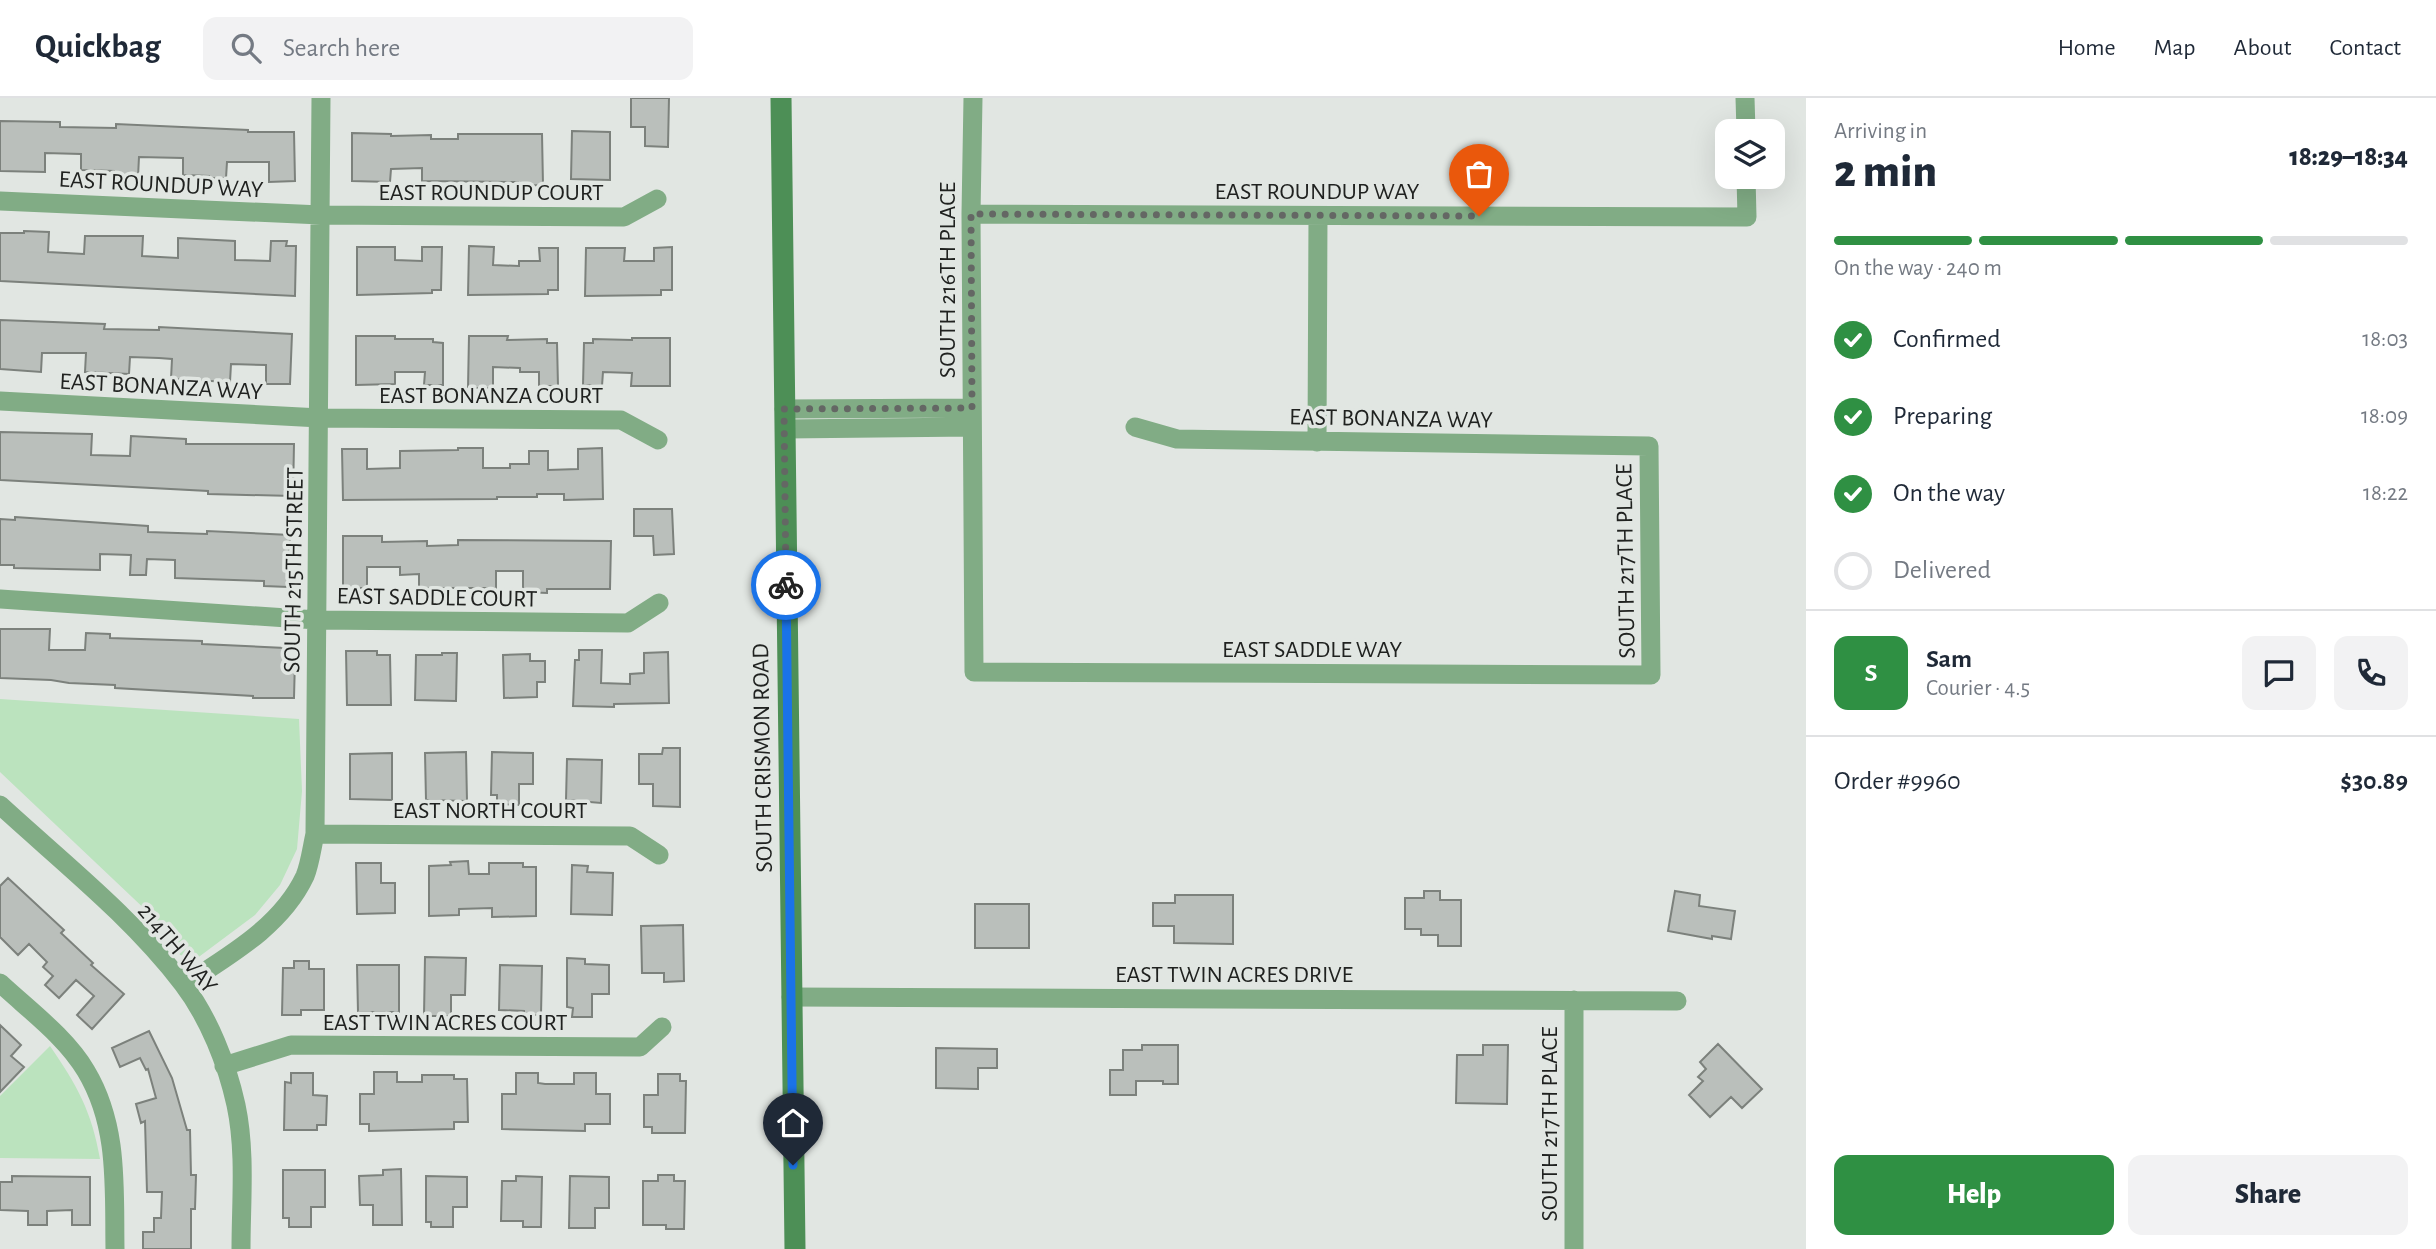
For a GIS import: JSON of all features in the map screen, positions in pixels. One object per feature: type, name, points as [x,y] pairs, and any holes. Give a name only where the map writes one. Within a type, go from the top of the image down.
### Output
[{"type":"street","name":"SOUTH 215TH STREET","points":[[184,985],[249,942],[284,909],[305,875],[315,834],[321,98]]},
{"type":"street","name":"SOUTH CRISMON ROAD","points":[[781,98],[795,1249]]},
{"type":"street","name":"SOUTH 216TH PLACE","points":[[973,98],[971,214],[974,672]]},
{"type":"street","points":[[1745,98],[1746,119]]},
{"type":"street","name":"EAST ROUNDUP WAY","points":[[971,214],[1747,216],[1746,189]]},
{"type":"street","name":"EAST ROUNDUP COURT","points":[[321,215],[624,217],[657,199]]},
{"type":"street","name":"EAST ROUNDUP WAY","points":[[0,201],[321,215]]},
{"type":"street","points":[[1317,442],[1318,216]]},
{"type":"street","name":"EAST BONANZA WAY","points":[[0,401],[320,418]]},
{"type":"street","points":[[785,419],[972,417]]},
{"type":"street","name":"EAST BONANZA COURT","points":[[320,418],[621,420],[658,440]]},
{"type":"street","name":"EAST BONANZA WAY","points":[[1135,426],[1177,439],[1649,446]]},
{"type":"street","name":"SOUTH 217TH PLACE","points":[[1649,446],[1651,675]]},
{"type":"street","name":"EAST SADDLE COURT","points":[[0,598],[317,620],[628,623],[659,603]]},
{"type":"street","name":"EAST SADDLE WAY","points":[[974,672],[1651,675]]},
{"type":"street","name":"214TH WAY","points":[[0,806],[114,909],[150,946],[184,985],[207,1024],[236,1106],[242,1148],[241,1249]]},
{"type":"street","name":"EAST NORTH COURT","points":[[315,834],[630,836],[659,855]]},
{"type":"street","points":[[0,983],[60,1039],[86,1071],[106,1117],[114,1162],[115,1249]]},
{"type":"street","name":"EAST TWIN ACRES DRIVE","points":[[791,997],[1676,1001]]},
{"type":"street","name":"SOUTH 217TH PLACE","points":[[1574,1000],[1574,1249]]},
{"type":"street","name":"EAST TWIN ACRES COURT","points":[[224,1066],[291,1045],[640,1048],[662,1027]]},
{"type":"green space","points":[[0,699],[299,719],[302,791],[297,849],[280,885],[255,915],[196,959],[180,955],[170,933],[0,772]]},
{"type":"green space","points":[[50,1046],[82,1100],[93,1127],[100,1159],[0,1158],[0,1096]]},
{"type":"building","points":[[631,98],[669,98],[668,147],[645,146],[645,127],[631,127]]},
{"type":"building","points":[[0,121],[60,122],[60,127],[116,128],[116,124],[294,132],[295,181],[269,182],[269,162],[227,162],[226,178],[183,175],[183,158],[139,157],[138,177],[114,176],[114,171],[81,170],[81,154],[45,153],[45,172],[0,171]]},
{"type":"building","points":[[572,131],[610,132],[610,180],[571,179]]},
{"type":"building","points":[[352,133],[431,135],[431,139],[458,139],[458,134],[542,134],[543,185],[518,186],[518,182],[422,181],[422,168],[391,169],[390,182],[352,181]]},
{"type":"building","points":[[49,232],[48,252],[84,254],[85,236],[143,236],[142,256],[178,258],[178,238],[235,241],[235,260],[270,261],[271,241],[287,241],[286,246],[296,246],[295,296],[0,281],[0,233]]},
{"type":"building","points":[[469,246],[494,247],[493,265],[519,266],[519,261],[540,261],[539,248],[558,248],[558,290],[548,290],[548,294],[468,295]]},
{"type":"building","points":[[357,247],[395,247],[395,260],[422,261],[422,247],[442,247],[441,290],[432,290],[432,293],[357,295]]},
{"type":"building","points":[[672,247],[672,290],[661,290],[661,295],[585,296],[586,248],[625,248],[624,261],[654,261],[654,248]]},
{"type":"building","points":[[0,320],[105,324],[104,329],[159,330],[159,327],[292,334],[290,384],[266,384],[266,365],[231,364],[230,382],[171,379],[172,359],[159,358],[130,357],[129,374],[85,372],[86,353],[42,353],[41,372],[0,369]]},
{"type":"building","points":[[356,336],[433,339],[433,342],[443,343],[443,385],[424,385],[425,372],[395,372],[395,384],[356,385]]},
{"type":"building","points":[[469,336],[508,336],[507,340],[547,339],[547,343],[557,343],[558,386],[539,386],[539,372],[493,367],[493,388],[468,388]]},
{"type":"building","points":[[670,338],[670,386],[631,386],[632,373],[603,372],[602,386],[583,385],[584,343],[593,343],[593,339]]},
{"type":"building","points":[[0,432],[92,434],[91,455],[130,456],[131,436],[186,439],[186,444],[294,444],[293,496],[208,494],[208,491],[0,480]]},
{"type":"building","points":[[483,448],[483,468],[510,468],[510,464],[529,464],[529,451],[548,451],[548,470],[578,469],[578,449],[602,448],[603,499],[564,500],[564,494],[537,494],[537,497],[497,499],[343,500],[342,449],[367,449],[367,469],[400,468],[400,451]]},
{"type":"building","points":[[634,509],[672,509],[674,554],[654,555],[653,536],[634,536]]},
{"type":"building","points":[[15,517],[148,526],[148,532],[207,534],[207,531],[290,535],[288,587],[264,586],[264,581],[175,578],[175,560],[147,559],[146,575],[130,575],[131,555],[100,554],[100,570],[14,568],[14,565],[0,565],[0,519],[15,520]]},
{"type":"building","points":[[343,536],[382,536],[382,542],[427,541],[427,546],[458,545],[458,540],[611,541],[610,589],[547,589],[547,593],[523,592],[523,571],[496,571],[496,588],[419,588],[419,574],[400,575],[400,567],[367,567],[367,588],[343,588]]},
{"type":"building","points":[[0,629],[50,629],[49,650],[85,650],[86,633],[110,634],[110,638],[202,641],[202,644],[285,648],[285,659],[295,659],[294,698],[253,698],[0,678]]},
{"type":"building","points":[[579,650],[602,650],[601,683],[630,684],[630,674],[644,673],[644,653],[668,652],[669,703],[614,704],[614,707],[573,706],[575,660],[579,660]]},
{"type":"building","points":[[346,651],[377,651],[377,655],[390,655],[391,705],[347,705]]},
{"type":"building","points":[[457,653],[456,701],[415,700],[416,655]]},
{"type":"building","points":[[530,654],[530,661],[545,661],[545,682],[537,682],[537,697],[504,698],[503,655]]},
{"type":"building","points":[[663,748],[680,748],[680,807],[653,806],[653,784],[639,784],[639,754],[662,754]]},
{"type":"building","points":[[466,752],[467,801],[426,800],[425,753]]},
{"type":"building","points":[[492,752],[533,753],[533,784],[519,784],[519,805],[497,804],[497,795],[491,795]]},
{"type":"building","points":[[392,753],[392,800],[350,799],[350,754]]},
{"type":"building","points":[[567,759],[602,760],[601,803],[566,800]]},
{"type":"building","points":[[468,861],[469,874],[489,874],[489,863],[523,863],[523,867],[536,867],[536,916],[492,917],[492,908],[459,909],[459,915],[429,916],[429,866]]},
{"type":"building","points":[[356,863],[381,863],[381,883],[395,883],[395,913],[357,914]]},
{"type":"building","points":[[572,865],[588,866],[587,872],[613,873],[612,915],[571,914]]},
{"type":"building","points":[[8,878],[64,930],[61,933],[93,963],[91,965],[124,994],[92,1029],[77,1015],[94,996],[76,980],[59,998],[45,985],[53,976],[43,967],[47,962],[29,944],[18,955],[0,937],[0,886]]},
{"type":"building","points":[[1424,891],[1440,891],[1440,900],[1461,900],[1461,946],[1438,946],[1438,935],[1421,935],[1421,929],[1405,929],[1405,898],[1424,898]]},
{"type":"building","points":[[1675,891],[1700,895],[1699,906],[1735,911],[1731,939],[1712,936],[1712,939],[1668,931]]},
{"type":"building","points":[[1175,895],[1233,895],[1233,944],[1174,943],[1174,926],[1153,926],[1153,903],[1175,903]]},
{"type":"building","points":[[975,904],[1029,904],[1029,948],[975,948]]},
{"type":"building","points":[[683,925],[684,981],[664,982],[664,973],[642,973],[641,926]]},
{"type":"building","points":[[425,957],[466,958],[465,995],[451,995],[451,1016],[424,1016]]},
{"type":"building","points":[[567,958],[585,959],[585,964],[609,965],[609,994],[592,994],[592,1017],[572,1017],[573,1008],[567,1007]]},
{"type":"building","points":[[294,961],[309,961],[309,969],[324,969],[324,1010],[301,1010],[301,1015],[282,1015],[283,968],[294,968]]},
{"type":"building","points":[[357,965],[399,965],[399,1012],[358,1012]]},
{"type":"building","points":[[500,965],[542,966],[541,1015],[499,1010]]},
{"type":"building","points":[[0,1025],[21,1045],[11,1056],[24,1067],[0,1092]]},
{"type":"building","points":[[149,1031],[172,1078],[187,1130],[190,1130],[191,1175],[196,1175],[195,1209],[191,1209],[191,1249],[143,1249],[143,1232],[154,1232],[154,1218],[161,1218],[162,1192],[147,1192],[145,1121],[141,1123],[136,1104],[156,1098],[148,1069],[146,1070],[140,1058],[120,1067],[112,1048]]},
{"type":"building","points":[[1718,1044],[1762,1089],[1742,1108],[1731,1097],[1710,1117],[1689,1095],[1703,1081],[1698,1077],[1706,1069],[1700,1062]]},
{"type":"building","points":[[1142,1045],[1178,1045],[1178,1084],[1136,1081],[1136,1095],[1110,1095],[1110,1070],[1123,1070],[1123,1050],[1142,1050]]},
{"type":"building","points":[[1483,1045],[1508,1045],[1507,1104],[1456,1103],[1457,1055],[1483,1055]]},
{"type":"building","points":[[936,1048],[997,1049],[997,1068],[978,1068],[978,1089],[936,1088]]},
{"type":"building","points":[[374,1072],[397,1072],[397,1082],[422,1082],[422,1075],[454,1075],[454,1079],[467,1079],[468,1122],[454,1122],[454,1129],[369,1131],[369,1124],[360,1124],[360,1094],[374,1094]]},
{"type":"building","points":[[291,1073],[313,1073],[313,1095],[327,1096],[326,1125],[317,1125],[317,1130],[284,1130],[285,1082],[291,1083]]},
{"type":"building","points":[[516,1073],[538,1073],[538,1083],[574,1084],[574,1073],[596,1073],[596,1094],[610,1094],[610,1124],[585,1124],[585,1131],[502,1129],[502,1094],[516,1094]]},
{"type":"building","points":[[658,1074],[680,1074],[680,1081],[686,1081],[685,1133],[652,1133],[652,1127],[644,1127],[644,1095],[658,1095]]},
{"type":"building","points":[[401,1169],[402,1225],[373,1225],[373,1205],[360,1205],[359,1176],[383,1175],[383,1170]]},
{"type":"building","points":[[283,1170],[325,1170],[325,1207],[311,1207],[311,1227],[289,1227],[289,1218],[283,1218]]},
{"type":"building","points":[[658,1175],[674,1175],[674,1181],[685,1181],[684,1229],[666,1229],[666,1225],[643,1225],[643,1181],[658,1181]]},
{"type":"building","points":[[12,1176],[90,1177],[90,1225],[72,1225],[72,1210],[47,1211],[47,1225],[28,1225],[28,1211],[0,1210],[0,1182],[12,1182]]},
{"type":"building","points":[[426,1176],[467,1177],[467,1207],[453,1207],[453,1227],[431,1227],[431,1222],[426,1222]]},
{"type":"building","points":[[516,1176],[542,1177],[541,1227],[523,1227],[523,1221],[501,1221],[502,1181],[516,1181]]},
{"type":"building","points":[[570,1176],[609,1177],[609,1208],[595,1208],[595,1228],[569,1228]]},
{"type":"way so far","points":[[786,585],[784,409],[972,408],[971,214],[1479,216]]},
{"type":"route","points":[[786,585],[793,1165]]}]
